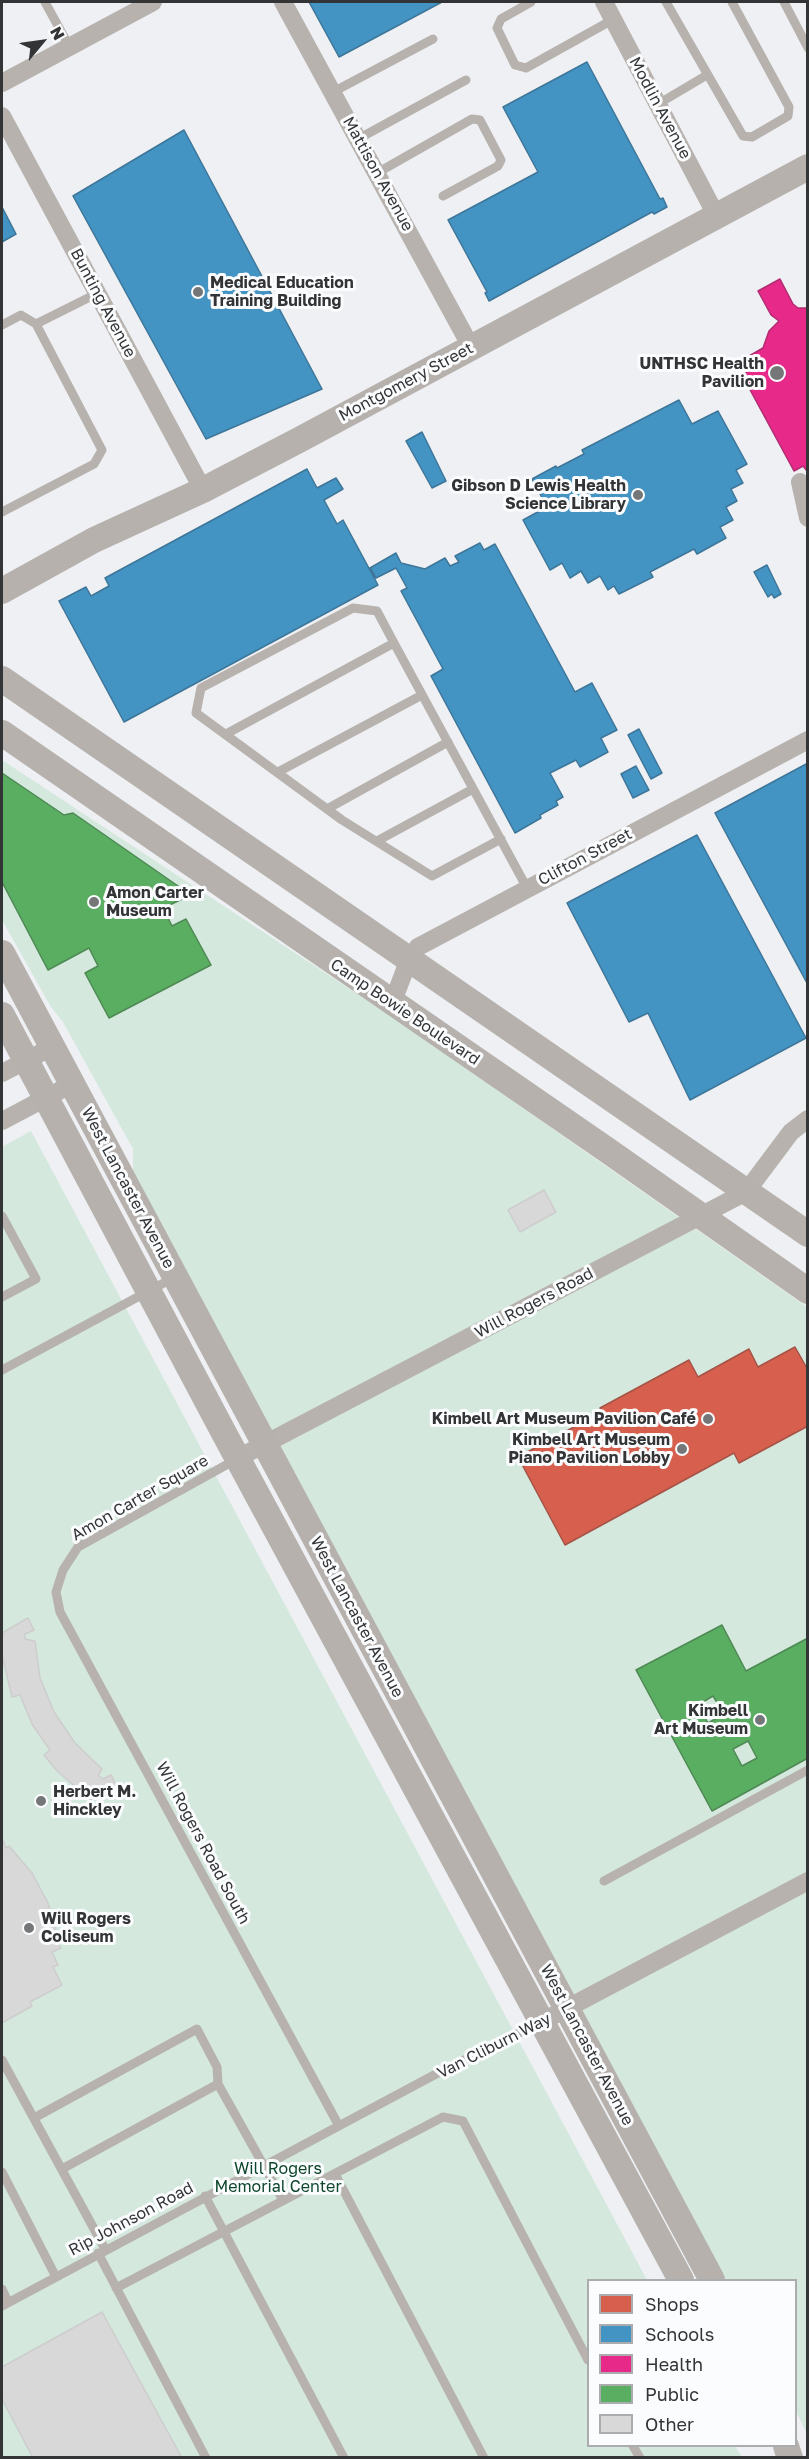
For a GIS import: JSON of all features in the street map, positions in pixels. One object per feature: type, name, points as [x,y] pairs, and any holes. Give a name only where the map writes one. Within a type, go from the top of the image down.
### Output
[{"type":"main road","name":"Montgomery Street","points":[[2,591],[94,540],[203,490],[807,167]]},
{"type":"main road","points":[[2,679],[807,1234]]},
{"type":"main road","name":"Camp Bowie Boulevard","points":[[2,733],[392,1004],[608,1150],[807,1291]]},
{"type":"main road","name":"West Lancaster Avenue","points":[[2,953],[711,2279]]},
{"type":"main road","name":"West Lancaster Avenue","points":[[2,1015],[237,1458],[680,2279]]},
{"type":"street","points":[[2,83],[153,2]]},
{"type":"street","name":"Mattison Avenue","points":[[283,2],[471,347]]},
{"type":"street","name":"Modlin Avenue","points":[[604,2],[716,215]]},
{"type":"street","name":"Bunting Avenue","points":[[2,116],[203,490]]},
{"type":"street","points":[[804,480],[807,518]]},
{"type":"street","name":"Clifton Street","points":[[392,1004],[409,959],[418,947],[807,740]]},
{"type":"street","points":[[2,1073],[52,1047]]},
{"type":"street","points":[[2,1121],[72,1084]]},
{"type":"street","name":"Will Rogers Road","points":[[237,1458],[746,1191],[791,1132],[807,1119]]},
{"type":"street","name":"Van Cliburn Way","points":[[540,2022],[807,1881]]},
{"type":"lane","points":[[45,2],[69,46]]},
{"type":"lane","points":[[531,2],[501,19],[497,28],[515,65],[526,68],[614,19]]},
{"type":"lane","points":[[666,2],[743,136],[752,137],[788,116],[789,107],[732,2]]},
{"type":"lane","points":[[784,2],[807,48]]},
{"type":"lane","points":[[333,92],[433,39]]},
{"type":"lane","points":[[658,104],[707,75]]},
{"type":"lane","points":[[358,139],[466,80]]},
{"type":"lane","points":[[377,173],[472,119],[480,120],[501,160],[498,166],[443,196]]},
{"type":"lane","points":[[36,324],[98,293]]},
{"type":"lane","points":[[2,326],[21,315],[36,324],[102,450],[93,464],[2,512]]},
{"type":"lane","points":[[501,839],[432,876],[327,808],[196,713],[201,688],[353,608],[377,611],[501,839],[527,888]]},
{"type":"lane","points":[[226,734],[394,643]]},
{"type":"lane","points":[[278,772],[422,695]]},
{"type":"lane","points":[[327,808],[448,742]]},
{"type":"lane","points":[[377,842],[473,789]]},
{"type":"lane","points":[[2,1216],[6,1235],[36,1279],[2,1297]]},
{"type":"lane","points":[[2,1370],[175,1277]]},
{"type":"lane","name":"Amon Carter Square","points":[[63,1570],[78,1547],[237,1458]]},
{"type":"lane","name":"Will Rogers Road South","points":[[63,1570],[56,1592],[60,1612],[339,2126]]},
{"type":"lane","points":[[604,1881],[807,1770]]},
{"type":"lane","name":"Van Cliburn Way","points":[[339,2126],[540,2022]]},
{"type":"lane","points":[[34,2118],[197,2030],[217,2067],[218,2084],[283,2200]]},
{"type":"lane","points":[[2,2060],[62,2169],[102,2251],[116,2288],[206,2457]]},
{"type":"lane","points":[[62,2169],[218,2084]]},
{"type":"lane","points":[[116,2288],[443,2117],[463,2121],[587,2358]]},
{"type":"lane","name":"Rip Johnson Road","points":[[5,2304],[339,2126]]},
{"type":"lane","points":[[2,2172],[56,2277]]},
{"type":"lane","points":[[335,2174],[484,2457]]},
{"type":"lane","points":[[205,2196],[344,2457]]},
{"type":"lane","points":[[2,2289],[5,2304]]},
{"type":"green space","points":[[2,760],[403,1024],[807,1307],[807,2434],[797,2413],[797,2279],[725,2279],[133,1174],[133,1149],[63,1022],[51,1007],[2,920]]},
{"type":"green space","name":"Will Rogers Memorial Center","points":[[31,1131],[646,2279],[587,2279],[587,2447],[736,2447],[742,2457],[2,2458],[2,1147]]},
{"type":"building: Shops","points":[[795,1347],[808,1370],[808,1426],[739,1463],[734,1453],[565,1545],[518,1457],[602,1412],[600,1408],[689,1360],[698,1377],[749,1349],[758,1367]]},
{"type":"building: Schools","points":[[309,2],[442,2],[339,57]]},
{"type":"building: Schools","points":[[587,62],[660,199],[663,198],[667,207],[654,214],[652,212],[489,301],[485,293],[487,292],[448,220],[538,172],[503,107]]},
{"type":"building: Schools","name":"Medical Education Training Building","points":[[184,130],[322,389],[206,439],[73,196]]},
{"type":"building: Schools","points":[[2,207],[16,234],[2,242]]},
{"type":"building: Schools","name":"Gibson D Lewis Health Science Library","points":[[679,400],[692,424],[718,411],[747,464],[736,470],[743,483],[731,489],[737,501],[726,507],[733,520],[720,527],[726,538],[697,554],[694,549],[650,572],[653,577],[619,594],[614,586],[608,590],[600,576],[588,583],[581,571],[570,578],[562,563],[550,570],[523,520],[547,507],[532,479],[584,454],[582,450]]},
{"type":"building: Schools","points":[[422,432],[446,481],[432,488],[406,441]]},
{"type":"building: Schools","points":[[307,469],[317,488],[336,478],[343,489],[324,500],[337,524],[343,520],[378,585],[124,722],[59,601],[86,587],[91,596],[109,586],[105,578]]},
{"type":"building: Schools","points":[[480,543],[484,550],[495,544],[575,692],[592,683],[617,730],[601,738],[608,752],[580,767],[576,760],[550,773],[563,797],[556,801],[558,805],[540,815],[541,818],[515,833],[431,676],[443,669],[401,591],[407,588],[396,568],[376,578],[370,568],[396,553],[401,563],[425,569],[445,558],[450,566],[459,562],[455,556]]},
{"type":"building: Schools","points":[[767,565],[781,594],[774,598],[772,594],[768,597],[754,572]]},
{"type":"building: Schools","points":[[639,729],[662,773],[651,779],[628,735]]},
{"type":"building: Schools","points":[[808,763],[808,985],[715,813]]},
{"type":"building: Schools","points":[[636,766],[649,790],[633,798],[621,774]]},
{"type":"building: Schools","points":[[697,835],[806,1038],[690,1100],[648,1013],[629,1022],[567,903]]},
{"type":"building: Health","name":"UNTHSC Health Pavilion","points":[[780,279],[793,304],[798,308],[808,308],[807,471],[803,466],[794,471],[742,375],[750,370],[744,359],[763,348],[769,331],[779,321],[771,315],[758,291]]},
{"type":"building: Public","name":"Amon Carter Museum","points":[[2,773],[64,815],[73,813],[191,895],[163,908],[172,926],[186,919],[211,965],[109,1018],[85,973],[98,966],[89,948],[48,970],[2,882]]},
{"type":"building: Public","name":"Kimbell Art Museum","points":[[722,1625],[746,1671],[808,1638],[808,1758],[712,1811],[636,1670]],"holes":[[[713,1696],[724,1714],[708,1723],[698,1705]],[[748,1741],[757,1758],[742,1766],[733,1749]]]},
{"type":"building: Other","points":[[544,1190],[556,1212],[520,1232],[508,1210]]},
{"type":"building: Other","points":[[28,1618],[34,1630],[25,1634],[25,1639],[35,1641],[40,1678],[54,1712],[75,1743],[102,1769],[98,1775],[103,1779],[111,1775],[117,1787],[91,1800],[58,1772],[44,1755],[50,1750],[32,1724],[20,1695],[12,1697],[2,1655],[2,1633]]},
{"type":"building: Other","name":"Will Rogers Coliseum","points":[[2,1838],[6,1848],[9,1846],[32,1873],[48,1903],[58,1936],[55,1937],[61,1948],[52,1952],[58,1965],[53,1967],[62,1985],[30,2002],[32,2006],[2,2023]]},
{"type":"building: Other","points":[[102,2312],[182,2458],[33,2458],[2,2399],[2,2367]]},
{"type":"place","name":"Medical Education Training Building","points":[[198,292]]},
{"type":"place","name":"UNTHSC Health Pavilion","points":[[777,373]]},
{"type":"place","name":"Gibson D Lewis Health Science Library","points":[[638,495]]},
{"type":"place","name":"Amon Carter Museum","points":[[94,902]]},
{"type":"place","name":"Kimbell Art Museum Pavilion Café","points":[[708,1419]]},
{"type":"place","name":"Kimbell Art Museum Piano Pavilion Lobby","points":[[682,1449]]},
{"type":"place","name":"Kimbell Art Museum","points":[[760,1720]]},
{"type":"place","name":"Herbert M. Hinckley","points":[[41,1801]]},
{"type":"place","name":"Will Rogers Coliseum","points":[[29,1928]]}]
